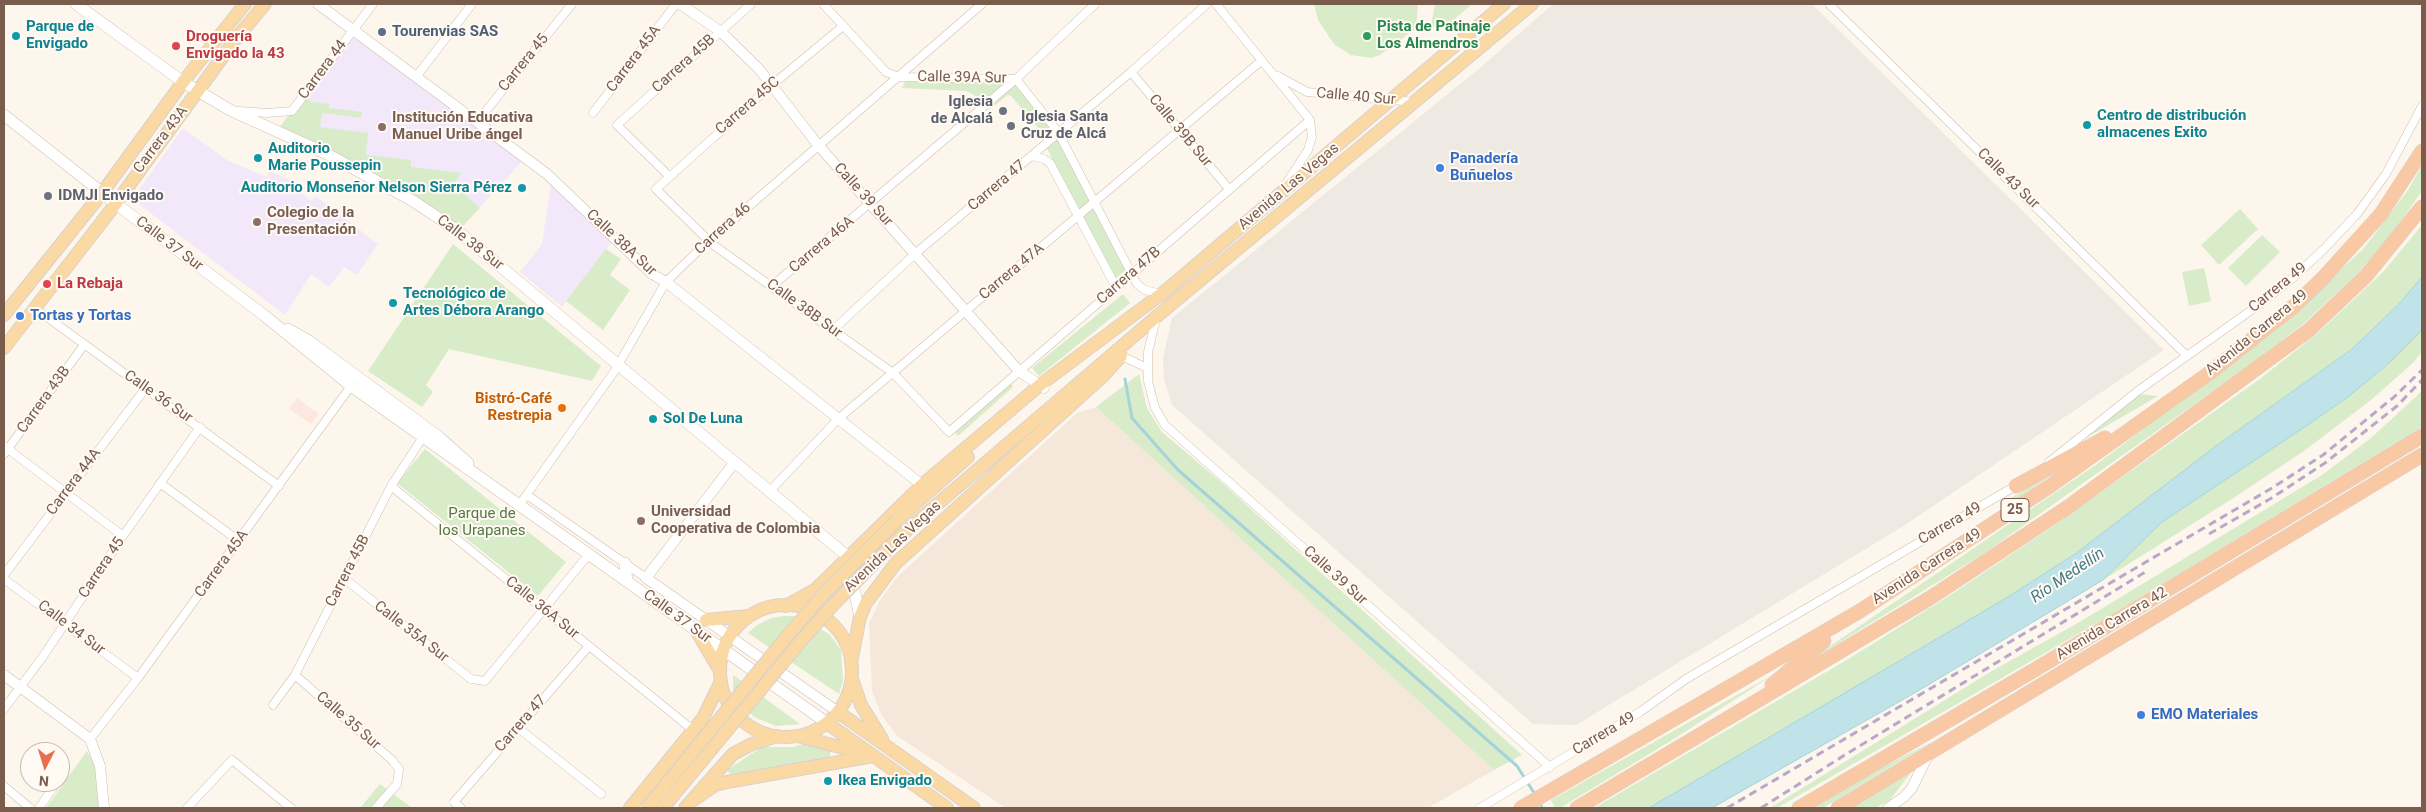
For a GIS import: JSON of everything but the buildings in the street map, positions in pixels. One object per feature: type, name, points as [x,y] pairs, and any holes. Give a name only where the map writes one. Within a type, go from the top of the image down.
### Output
[{"type":"highway","name":"Avenida Carrera 49","points":[[1523,808],[1860,612],[2050,486],[2154,412],[2263,331],[2323,278],[2380,214],[2422,151]]},
{"type":"highway","name":"Avenida Carrera 49","points":[[1577,808],[1921,603],[2037,528],[2267,362],[2339,303],[2394,244],[2422,207]]},
{"type":"highway","points":[[2016,486],[2154,412]]},
{"type":"highway","name":"Avenida Carrera 42","points":[[1800,808],[2166,591],[2422,436]]},
{"type":"highway","name":"Avenida Carrera 42","points":[[1838,808],[2422,455]]},
{"type":"highway","points":[[2166,591],[2217,580]]},
{"type":"highway","points":[[1742,709],[1860,612]]},
{"type":"main road","name":"Calle 38 Sur","points":[[76,4],[197,91],[230,110],[327,154],[413,201],[458,231],[847,556]]},
{"type":"main road","name":"Carrera 43A","points":[[4,315],[102,192],[183,82],[245,4]]},
{"type":"main road","name":"Carrera 43A","points":[[4,348],[36,310],[116,204],[197,91],[265,4]]},
{"type":"main road","name":"Avenida Las Vegas","points":[[663,808],[806,634],[906,532],[1122,352],[1156,318],[1532,4]]},
{"type":"main road","name":"Avenida Las Vegas","points":[[786,606],[816,588],[863,540],[922,486],[1070,364],[1161,294],[1392,100],[1500,6]]},
{"type":"main road","name":"Calle 37 Sur","points":[[4,115],[116,204],[265,316],[351,386],[444,454],[524,500],[589,554],[947,808]]},
{"type":"main road","points":[[1343,163],[1355,146],[1369,133],[1370,126],[1367,121]]},
{"type":"main road","name":"Calle 37 Sur","points":[[265,316],[324,352],[450,445],[482,477]]},
{"type":"main road","points":[[1121,326],[1125,336],[1122,352]]},
{"type":"main road","name":"Avenida Las Vegas","points":[[851,663],[860,617],[866,603],[896,563],[1103,376],[1122,352]]},
{"type":"main road","name":"Avenida Las Vegas","points":[[647,808],[794,628],[856,560],[897,520],[1043,387]]},
{"type":"main road","points":[[863,540],[875,558],[896,563]]},
{"type":"main road","points":[[847,556],[860,617]]},
{"type":"main road","points":[[625,563],[627,581]]},
{"type":"main road","points":[[630,808],[709,708],[720,676],[724,651],[730,636],[751,616],[762,610],[786,606],[810,610],[830,622],[844,641],[851,663],[856,695],[867,717],[890,749]]},
{"type":"main road","points":[[706,620],[751,616]]},
{"type":"main road","points":[[697,632],[720,676],[727,701],[739,718],[756,730],[777,736],[797,736],[873,756]]},
{"type":"main road","points":[[797,736],[808,733],[827,723],[838,712],[849,690],[852,676]]},
{"type":"main road","name":"Calle 37 Sur","points":[[838,712],[974,808]]},
{"type":"main road","points":[[689,805],[733,754],[752,744],[777,736]]},
{"type":"main road","points":[[689,805],[715,785],[873,756]]},
{"type":"main road","points":[[648,786],[658,785],[670,789],[680,808]]},
{"type":"street","name":"Calle 38A Sur","points":[[318,4],[547,174],[652,274],[666,282],[922,486]]},
{"type":"street","name":"Carrera 44","points":[[230,110],[267,113],[292,111],[374,4]]},
{"type":"street","points":[[416,77],[472,4]]},
{"type":"street","name":"Carrera 45","points":[[477,122],[572,4]]},
{"type":"street","name":"Calle 39 Sur","points":[[678,4],[720,31],[772,85],[818,145],[872,203],[1019,371],[1043,387]]},
{"type":"street","name":"Carrera 45A","points":[[592,113],[678,4]]},
{"type":"street","name":"Carrera 45B","points":[[669,176],[617,125],[751,4]]},
{"type":"street","name":"Calle 39A Sur","points":[[824,4],[886,72],[899,77],[1016,79],[1058,132],[1141,288],[1161,294]]},
{"type":"street","name":"Carrera 46","points":[[524,500],[618,366],[666,282],[709,241],[818,145],[982,4]]},
{"type":"street","name":"Carrera 46A","points":[[772,286],[1016,79],[1095,4]]},
{"type":"street","name":"Carrera 47","points":[[833,330],[916,253],[1131,72],[1207,4]]},
{"type":"street","name":"Calle 40 Sur","points":[[1216,4],[1310,120],[1312,137],[1308,150],[1278,196]]},
{"type":"street","name":"Calle 43 Sur","points":[[1829,4],[2186,355]]},
{"type":"street","name":"Carrera 45C","points":[[656,189],[772,85],[843,26]]},
{"type":"street","name":"Carrera 47A","points":[[769,492],[838,419],[1262,60]]},
{"type":"street","name":"Calle 39B Sur","points":[[1131,72],[1229,190]]},
{"type":"street","name":"Calle 40 Sur","points":[[1272,72],[1307,92],[1416,102]]},
{"type":"street","name":"Carrera 49","points":[[1480,808],[1640,712],[1695,674],[2016,486],[2186,355],[2260,304],[2294,277],[2324,249],[2357,214],[2386,174],[2422,106]]},
{"type":"street","name":"Carrera 47B","points":[[949,432],[1310,120]]},
{"type":"street","points":[[1032,156],[1044,159],[1050,163],[1116,287]]},
{"type":"street","name":"Calle 38B Sur","points":[[656,189],[709,241],[893,373],[949,432]]},
{"type":"street","name":"Calle 36 Sur","points":[[36,310],[279,486]]},
{"type":"street","name":"Calle 39 Sur","points":[[1156,318],[1148,352],[1147,368],[1150,396],[1165,424],[1550,767]]},
{"type":"street","name":"Carrera 43B","points":[[5,450],[84,345]]},
{"type":"street","points":[[1122,352],[1147,368]]},
{"type":"street","name":"Carrera 45A","points":[[90,739],[138,678],[351,386]]},
{"type":"street","name":"Carrera 44A","points":[[4,577],[145,389]]},
{"type":"street","name":"Carrera 45","points":[[4,709],[200,427]]},
{"type":"street","name":"Carrera 45B","points":[[273,705],[295,674],[391,486],[423,437]]},
{"type":"street","points":[[5,450],[67,492],[123,536]]},
{"type":"street","points":[[646,578],[734,463]]},
{"type":"street","points":[[160,483],[238,541]]},
{"type":"street","name":"Calle 36A Sur","points":[[391,486],[693,730]]},
{"type":"street","name":"Calle 37 Sur","points":[[524,500],[625,563],[838,712]]},
{"type":"street","points":[[545,610],[589,554]]},
{"type":"street","name":"Calle 34 Sur","points":[[4,577],[138,678]]},
{"type":"street","name":"Calle 35A Sur","points":[[345,579],[471,679],[478,682],[485,681],[491,677],[545,610]]},
{"type":"street","name":"Carrera 47","points":[[461,808],[454,802],[589,646]]},
{"type":"street","name":"Calle 35 Sur","points":[[295,674],[399,769],[397,784],[376,808]]},
{"type":"street","points":[[4,675],[90,739],[100,766],[104,808]]},
{"type":"street","points":[[517,727],[601,794]]},
{"type":"street","points":[[1888,808],[1904,797],[1912,788],[1929,753]]},
{"type":"street","points":[[187,808],[232,760],[291,808]]},
{"type":"street","points":[[4,786],[30,808]]},
{"type":"street","points":[[38,808],[50,792]]},
{"type":"shaded area","points":[[1553,4],[1812,4],[2164,350],[1905,525],[1576,725],[1533,724],[1172,405],[1164,379],[1163,358],[1172,318],[1481,67]]},
{"type":"shaded area","name":"Institución Educativa Manuel Uribe ángel","points":[[353,30],[526,157],[458,231],[276,132]]},
{"type":"shaded area","name":"Colegio de la Presentación","points":[[183,128],[227,160],[267,177],[269,171],[290,180],[289,183],[311,201],[316,196],[378,244],[357,275],[344,267],[329,287],[311,274],[285,315],[132,199]]},
{"type":"shaded area","points":[[551,183],[615,238],[562,307],[520,272],[542,244]]},
{"type":"shaded area","points":[[297,398],[319,414],[311,424],[289,409]]},
{"type":"shaded area","points":[[1096,407],[1494,770],[1428,808],[1006,808],[897,736],[881,714],[872,691],[869,624],[880,600],[897,577],[1077,413]]},
{"type":"green space","name":"Pista de Patinaje Los Almendros","points":[[1314,4],[1418,4],[1416,28],[1380,55],[1371,58],[1351,55],[1334,44],[1318,20]]},
{"type":"green space","points":[[1435,4],[1472,4],[1443,29],[1431,27]]},
{"type":"green space","points":[[907,78],[1016,80],[1058,132],[1129,268],[1113,280],[1083,224],[1065,183],[1042,139],[1041,131],[1011,96],[1008,95],[990,109],[984,101],[967,91],[902,88]]},
{"type":"green space","points":[[303,96],[312,102],[329,104],[329,108],[362,112],[361,118],[322,113],[320,127],[368,133],[366,155],[411,160],[411,167],[462,173],[453,184],[480,208],[458,231],[276,132]]},
{"type":"green space","points":[[2422,165],[2422,191],[2393,233],[2357,274],[2303,324],[2250,365],[1983,554],[1798,668],[2097,464],[2285,322],[2364,248],[2408,190]]},
{"type":"green space","points":[[2240,209],[2258,229],[2219,265],[2201,245]]},
{"type":"green space","points":[[2422,225],[2422,277],[2400,303],[2352,349],[2216,446],[2075,554],[2008,597],[1649,808],[1594,808],[1850,658],[1952,594],[2055,525],[2261,378],[2319,332],[2384,271]]},
{"type":"green space","points":[[2262,235],[2280,252],[2246,286],[2228,268]]},
{"type":"green space","points":[[453,244],[601,366],[592,381],[449,349],[426,385],[433,392],[422,407],[368,371]]},
{"type":"green space","points":[[606,249],[621,259],[610,275],[630,290],[603,330],[566,301]]},
{"type":"green space","points":[[2204,268],[2211,301],[2189,306],[2182,272]]},
{"type":"green space","points":[[1123,294],[1130,303],[1039,376],[1032,368]]},
{"type":"green space","points":[[2422,330],[2422,351],[2414,362],[2371,400],[2304,451],[2232,499],[2103,580],[2162,522],[2348,397],[2388,364]]},
{"type":"green space","points":[[1139,374],[1147,408],[1162,432],[1220,481],[1522,755],[1494,770],[1096,407]]},
{"type":"green space","points":[[1010,383],[1013,387],[958,436],[955,432]]},
{"type":"green space","points":[[2422,391],[2422,427],[2109,616],[1777,808],[1770,808],[1992,671],[2083,620],[2322,475],[2371,438]]},
{"type":"green space","points":[[2139,394],[2158,396],[2081,441]]},
{"type":"green space","name":"Parque de los Urapanes","points":[[425,449],[566,562],[538,596],[397,483]]},
{"type":"green space","points":[[2075,459],[2001,510],[2003,503]]},
{"type":"green space","points":[[796,616],[813,624],[830,635],[841,650],[843,681],[839,694],[748,633],[757,625],[771,618]]},
{"type":"green space","points":[[1776,673],[1669,742],[1560,808],[1555,808],[1551,800]]},
{"type":"green space","points":[[733,675],[800,724],[776,726],[756,718],[741,706],[733,690]]},
{"type":"green space","points":[[1933,741],[1823,808],[1809,808],[1852,783]]},
{"type":"green space","points":[[806,743],[831,749],[829,759],[732,776],[727,770],[762,747],[793,747]]},
{"type":"green space","points":[[87,751],[94,764],[98,782],[98,808],[46,808],[58,792],[70,792],[70,775]]},
{"type":"green space","points":[[1912,771],[1890,800],[1875,808],[1851,808]]},
{"type":"green space","points":[[380,784],[412,808],[360,808]]},
{"type":"water","name":"Río Medellín","points":[[2422,277],[2422,330],[2388,364],[2348,397],[2162,522],[2103,580],[1918,691],[1712,808],[1649,808],[2008,597],[2075,554],[2216,446],[2352,349],[2400,303]]},
{"type":"waterway","points":[[1125,379],[1132,418],[1177,469],[1517,766],[1536,796]]},
{"type":"waterway","points":[[1539,801],[1542,808]]},
{"type":"railway","points":[[1727,808],[2272,488],[2323,455],[2394,397],[2422,370]]},
{"type":"railway","points":[[2209,534],[2270,499],[2325,463],[2397,406],[2422,380]]},
{"type":"railway","points":[[1761,808],[2147,571]]},
{"type":"place","name":"Tourenvias SAS","points":[[382,32]]},
{"type":"place","name":"Parque de Envigado","points":[[16,36]]},
{"type":"place","name":"Pista de Patinaje Los Almendros","points":[[1367,36]]},
{"type":"place","name":"Droguería Envigado la 43","points":[[176,46]]},
{"type":"place","name":"Iglesia de Alcalá","points":[[1003,111]]},
{"type":"place","name":"Centro de distribución almacenes Exito","points":[[2087,125]]},
{"type":"place","name":"Iglesia Santa Cruz de Alcá","points":[[1011,126]]},
{"type":"place","name":"Institución Educativa Manuel Uribe ángel","points":[[382,127]]},
{"type":"place","name":"Auditorio Marie Poussepin","points":[[258,158]]},
{"type":"place","name":"Panadería Buñuelos","points":[[1440,168]]},
{"type":"place","name":"Auditorio Monseñor Nelson Sierra Pérez","points":[[522,188]]},
{"type":"place","name":"IDMJI Envigado","points":[[48,196]]},
{"type":"place","name":"Colegio de la Presentación","points":[[257,222]]},
{"type":"place","name":"La Rebaja","points":[[47,284]]},
{"type":"place","name":"Tecnológico de Artes Débora Arango","points":[[393,303]]},
{"type":"place","name":"Tortas y Tortas","points":[[20,316]]},
{"type":"place","name":"Bistró-Café Restrepia","points":[[562,408]]},
{"type":"place","name":"Sol De Luna","points":[[653,419]]},
{"type":"place","name":"Universidad Cooperativa de Colombia","points":[[641,521]]},
{"type":"place","name":"EMO Materiales","points":[[2141,715]]},
{"type":"place","name":"Ikea Envigado","points":[[828,781]]}]
